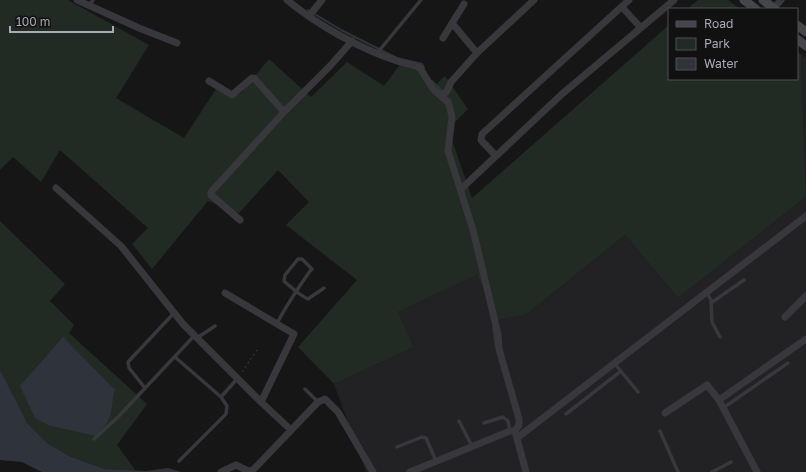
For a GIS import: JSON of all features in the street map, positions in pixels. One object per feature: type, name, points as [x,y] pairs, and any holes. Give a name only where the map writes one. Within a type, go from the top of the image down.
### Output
[{"type":"main road","points":[[744,0],[755,8]]},
{"type":"main road","points":[[763,0],[774,8]]},
{"type":"main road","points":[[798,26],[806,32]]},
{"type":"main road","points":[[798,40],[806,46]]},
{"type":"street","points":[[78,0],[91,3],[139,28],[177,42]]},
{"type":"street","points":[[287,0],[352,41],[380,50],[399,62],[420,68],[433,89],[444,94],[452,112],[448,150],[463,187],[498,334],[499,349],[519,419],[519,425],[514,434],[526,472]]},
{"type":"street","points":[[311,14],[322,0]]},
{"type":"street","points":[[444,94],[451,82],[477,53],[534,0]]},
{"type":"street","points":[[496,156],[481,140],[482,134],[629,0]]},
{"type":"street","points":[[463,187],[562,94],[674,0]]},
{"type":"street","points":[[443,38],[464,4]]},
{"type":"street","points":[[622,7],[641,28]]},
{"type":"street","points":[[452,23],[477,53]]},
{"type":"street","points":[[240,220],[212,195],[211,192],[284,112],[330,66],[352,41]]},
{"type":"street","points":[[209,81],[232,95],[252,78],[254,78],[284,112]]},
{"type":"street","points":[[56,188],[121,246],[195,337],[291,430]]},
{"type":"street","points":[[410,472],[472,446],[514,434],[615,364],[806,216]]},
{"type":"street","points":[[225,293],[294,334],[262,402]]},
{"type":"street","points":[[786,317],[806,297]]},
{"type":"street","points":[[719,400],[806,339]]},
{"type":"street","points":[[665,413],[707,385],[719,400],[757,472]]},
{"type":"street","points":[[221,472],[236,465],[248,471],[252,470],[318,402],[325,399],[338,412],[373,472]]},
{"type":"lane","points":[[380,50],[421,0]]},
{"type":"lane","points":[[277,323],[296,291],[312,269],[312,266],[300,258],[284,279],[296,291],[308,299],[324,288]]},
{"type":"lane","points":[[711,302],[744,280]]},
{"type":"lane","points":[[707,293],[711,298],[712,322],[720,337]]},
{"type":"lane","points":[[146,388],[129,368],[128,362],[174,313]]},
{"type":"lane","points":[[94,439],[195,337],[215,326]]},
{"type":"lane","points":[[176,357],[221,397],[228,406],[226,414],[179,461]]},
{"type":"lane","points":[[615,364],[638,392]]},
{"type":"lane","points":[[723,408],[788,364]]},
{"type":"lane","points":[[566,414],[621,371]]},
{"type":"lane","points":[[221,397],[237,379]]},
{"type":"lane","points":[[305,389],[318,402]]},
{"type":"lane","points":[[484,424],[503,417],[508,421],[514,434]]},
{"type":"lane","points":[[459,421],[472,446]]},
{"type":"lane","points":[[660,431],[678,472]]},
{"type":"lane","points":[[397,447],[415,439],[426,438],[436,461]]},
{"type":"lane","points":[[712,472],[731,462]]},
{"type":"lane","points":[[722,467],[724,472]]},
{"type":"path","points":[[237,379],[257,350]]},
{"type":"shaded area","points":[[801,54],[806,58],[806,194]]},
{"type":"shaded area","points":[[806,197],[806,472],[366,472],[334,384],[414,347],[398,312],[477,275],[497,320],[526,315],[625,235],[678,298]]},
{"type":"green space","points":[[0,0],[68,0],[149,45],[116,98],[184,138],[218,86],[240,94],[269,59],[311,97],[347,62],[384,86],[404,59],[419,71],[432,88],[445,76],[468,109],[454,123],[452,140],[472,198],[668,26],[668,80],[798,80],[798,52],[801,54],[806,197],[678,298],[625,235],[526,315],[497,320],[477,275],[398,312],[414,347],[334,384],[298,347],[357,280],[286,225],[309,202],[278,170],[239,213],[208,201],[152,269],[132,244],[148,228],[60,150],[41,182],[13,157],[0,170]]},
{"type":"green space","points":[[698,0],[728,0],[739,8],[688,8]]},
{"type":"green space","points":[[0,221],[65,284],[50,301],[74,325],[69,333],[147,404],[117,445],[136,471],[105,469],[69,456],[47,443],[27,423],[0,370]]},
{"type":"water","points":[[63,337],[115,390],[108,420],[104,427],[95,436],[48,425],[35,418],[20,386]]},
{"type":"water","points":[[0,370],[27,423],[47,443],[69,456],[105,469],[146,471],[168,468],[181,472],[42,472],[22,462],[0,460]]},
{"type":"waterway","points":[[308,10],[341,30],[397,58],[422,64],[424,68]]},
{"type":"waterway","points":[[432,81],[443,92]]},
{"type":"waterway","points":[[493,327],[496,347]]}]
